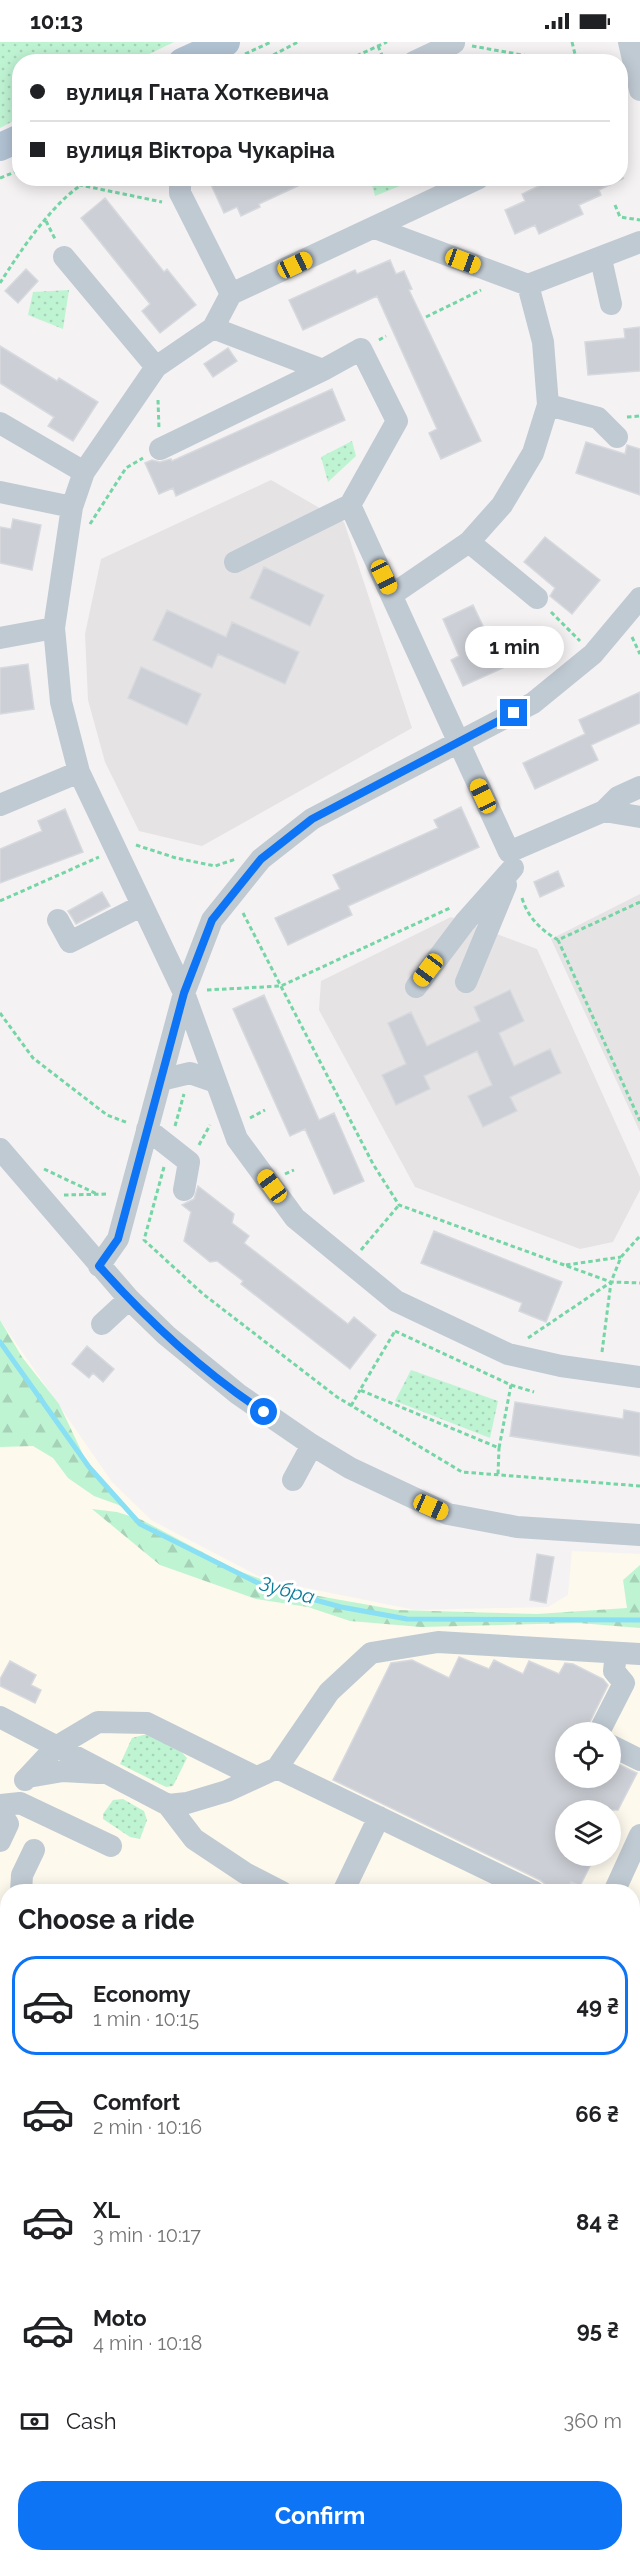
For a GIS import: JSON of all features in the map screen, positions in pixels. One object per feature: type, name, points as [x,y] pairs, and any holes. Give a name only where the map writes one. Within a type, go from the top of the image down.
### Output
[{"type":"main road","points":[[214,54],[230,50]]},
{"type":"street","points":[[628,42],[640,90]]},
{"type":"street","points":[[431,54],[454,43]]},
{"type":"street","points":[[180,186],[180,193],[231,294]]},
{"type":"street","points":[[462,186],[231,294],[213,328],[156,367],[84,472],[72,507],[54,628],[61,702],[79,772],[184,993],[237,1139],[295,1218],[396,1301],[508,1354],[561,1366],[640,1377]]},
{"type":"street","points":[[375,228],[528,285],[601,259],[640,242]]},
{"type":"street","points":[[64,257],[156,367]]},
{"type":"street","points":[[601,259],[611,304]]},
{"type":"street","points":[[393,594],[469,542],[502,505],[533,453],[548,405],[543,342],[528,285]]},
{"type":"street","points":[[213,328],[323,370]]},
{"type":"street","points":[[160,449],[323,370],[361,349],[397,421],[350,505],[235,562]]},
{"type":"street","points":[[548,405],[598,418],[617,437]]},
{"type":"street","points":[[0,423],[84,472]]},
{"type":"street","points":[[0,492],[72,507]]},
{"type":"street","points":[[350,505],[393,594],[511,860],[466,982]]},
{"type":"street","points":[[469,542],[537,598]]},
{"type":"street","points":[[99,1266],[118,1239],[184,993],[212,920],[261,859],[312,819],[533,703],[593,654],[640,598]]},
{"type":"street","points":[[0,638],[54,628]]},
{"type":"street","points":[[0,805],[79,772]]},
{"type":"street","points":[[416,987],[511,860],[603,811],[618,797],[640,787]]},
{"type":"street","points":[[603,811],[640,817]]},
{"type":"street","points":[[58,920],[70,942],[141,906]]},
{"type":"street","points":[[161,1080],[190,1073],[216,1082]]},
{"type":"street","points":[[147,1130],[189,1162],[184,1190]]},
{"type":"street","points":[[0,1149],[99,1266],[166,1335],[238,1394],[312,1445],[359,1472],[448,1514],[517,1527],[640,1535]]},
{"type":"street","points":[[102,1324],[129,1299]]},
{"type":"street","points":[[293,1480],[312,1445]]},
{"type":"street","points":[[168,1805],[187,1803],[227,1791],[277,1768],[329,1692],[371,1653],[438,1642],[640,1654]]},
{"type":"street","points":[[604,1722],[624,1683],[614,1671],[616,1653]]},
{"type":"street","points":[[7,1720],[168,1805],[194,1839],[245,1873],[266,1884]]},
{"type":"street","points":[[2,1817],[28,1777],[56,1747],[98,1722],[147,1723],[256,1777]]},
{"type":"street","points":[[621,1750],[640,1760]]},
{"type":"street","points":[[277,1768],[518,1884]]},
{"type":"street","points":[[28,1777],[63,1771],[108,1774]]},
{"type":"street","points":[[2,1817],[20,1803],[111,1846]]},
{"type":"street","points":[[347,1884],[379,1816]]},
{"type":"street","points":[[618,1884],[640,1835]]},
{"type":"street","points":[[21,1884],[22,1875],[34,1850]]},
{"type":"path","points":[[230,50],[271,42]]},
{"type":"path","points":[[275,54],[298,42]]},
{"type":"path","points":[[360,54],[387,42]]},
{"type":"path","points":[[454,43],[517,54]]},
{"type":"path","points":[[378,46],[382,54]]},
{"type":"path","points":[[0,283],[58,206],[78,186]]},
{"type":"path","points":[[89,186],[187,207]]},
{"type":"path","points":[[615,205],[620,217],[640,220]]},
{"type":"path","points":[[426,317],[507,277]]},
{"type":"path","points":[[88,527],[126,468],[160,449]]},
{"type":"path","points":[[537,598],[585,645]]},
{"type":"path","points":[[624,642],[632,635],[640,654]]},
{"type":"path","points":[[0,901],[111,842],[215,866],[245,856]]},
{"type":"path","points":[[511,860],[525,910],[543,931],[558,940],[640,1121]]},
{"type":"path","points":[[558,940],[640,902]]},
{"type":"path","points":[[208,980],[205,990],[281,986],[453,906]]},
{"type":"path","points":[[235,915],[241,908],[373,1164],[399,1205],[611,1282],[640,1283]]},
{"type":"path","points":[[0,1012],[33,1058],[107,1115],[147,1130]]},
{"type":"path","points":[[241,1123],[265,1110]]},
{"type":"path","points":[[189,1162],[216,1115]]},
{"type":"path","points":[[43,1168],[97,1194]]},
{"type":"path","points":[[151,1189],[159,1184],[184,1190]]},
{"type":"path","points":[[61,1195],[114,1194]]},
{"type":"path","points":[[147,1204],[151,1213]]},
{"type":"path","points":[[368,1242],[399,1205]]},
{"type":"path","points":[[600,1362],[611,1282],[621,1257],[640,1236]]},
{"type":"path","points":[[144,1240],[203,1294],[351,1406],[462,1472],[640,1486]]},
{"type":"path","points":[[566,1265],[621,1257]]},
{"type":"path","points":[[524,1341],[611,1282]]},
{"type":"path","points":[[351,1406],[395,1331],[511,1385],[534,1392]]},
{"type":"path","points":[[498,1474],[499,1448],[511,1385]]},
{"type":"path","points":[[360,1390],[499,1448]]},
{"type":"shaded area","points":[[271,480],[344,522],[412,728],[202,846],[139,831],[105,762],[88,700],[85,634],[101,559]]},
{"type":"shaded area","points":[[640,894],[640,1132],[551,939]]},
{"type":"shaded area","points":[[451,917],[537,949],[640,1177],[640,1190],[613,1242],[580,1249],[415,1187],[319,1010],[321,981]]},
{"type":"shaded area","points":[[0,1320],[112,1482],[151,1520],[266,1580],[415,1610],[548,1607],[568,1595],[572,1551],[640,1554],[640,1884],[0,1884]]},
{"type":"green space","points":[[0,42],[174,42],[149,54],[12,54],[12,122],[0,128]]},
{"type":"green space","points":[[372,186],[400,186],[375,196]]},
{"type":"green space","points":[[69,290],[63,329],[28,315],[33,292]]},
{"type":"green space","points":[[352,441],[356,456],[328,482],[321,457]]},
{"type":"green space","points":[[0,1320],[22,1357],[59,1404],[89,1467],[127,1508],[94,1496],[68,1478],[53,1458],[33,1446],[0,1447]]},
{"type":"green space","points":[[411,1370],[498,1401],[490,1438],[395,1401]]},
{"type":"green space","points":[[92,1509],[117,1512],[142,1520],[236,1570],[296,1592],[397,1610],[537,1614],[627,1608],[623,1580],[640,1565],[640,1628],[579,1623],[421,1627],[350,1621],[308,1607],[256,1599],[160,1565]]},
{"type":"green space","points":[[147,1734],[177,1747],[187,1758],[173,1786],[166,1787],[120,1764],[132,1738]]},
{"type":"green space","points":[[123,1799],[144,1811],[147,1820],[140,1839],[130,1837],[103,1819],[103,1814],[113,1800]]},
{"type":"building","points":[[212,186],[298,186],[259,204],[260,207],[241,216],[237,207],[224,213]]},
{"type":"building","points":[[538,186],[607,186],[599,190],[601,195],[579,205],[583,214],[539,234],[535,225],[515,234],[505,210],[525,201],[522,194]]},
{"type":"building","points":[[105,198],[164,272],[167,269],[196,305],[160,333],[142,311],[150,304],[81,218]]},
{"type":"building","points":[[390,260],[396,274],[404,271],[412,289],[409,290],[481,441],[441,459],[429,433],[437,429],[377,296],[303,330],[289,300],[355,270],[357,274]]},
{"type":"building","points":[[26,269],[38,281],[18,303],[5,291]]},
{"type":"building","points":[[640,327],[640,371],[588,375],[585,342],[625,338],[624,329]]},
{"type":"building","points":[[0,346],[57,381],[59,378],[98,402],[73,441],[48,426],[54,417],[0,383]]},
{"type":"building","points":[[228,348],[237,361],[213,377],[204,364]]},
{"type":"building","points":[[332,389],[345,420],[176,496],[173,488],[159,494],[145,463],[152,460],[160,462],[171,459],[172,461]]},
{"type":"building","points":[[586,442],[625,454],[627,445],[640,449],[640,495],[576,473]]},
{"type":"building","points":[[13,519],[41,525],[32,570],[0,563],[0,527],[11,529]]},
{"type":"building","points":[[545,537],[600,580],[572,614],[550,596],[555,588],[524,562]]},
{"type":"building","points":[[264,567],[324,595],[310,626],[250,598]]},
{"type":"building","points":[[473,605],[503,668],[463,686],[451,660],[459,656],[443,619]]},
{"type":"building","points":[[167,610],[226,637],[232,622],[299,652],[285,684],[218,654],[212,668],[153,640]]},
{"type":"building","points":[[28,664],[34,709],[0,714],[0,668]]},
{"type":"building","points":[[141,667],[201,694],[187,725],[128,698]]},
{"type":"building","points":[[640,692],[640,723],[591,745],[598,760],[535,789],[523,763],[585,734],[579,720]]},
{"type":"building","points":[[461,807],[479,847],[348,906],[352,915],[288,945],[275,918],[340,889],[333,875],[438,828],[434,820]]},
{"type":"building","points":[[65,809],[83,852],[0,883],[0,849],[42,831],[38,821]]},
{"type":"building","points":[[558,871],[564,886],[540,897],[534,882]]},
{"type":"building","points":[[102,892],[110,906],[76,924],[68,911]]},
{"type":"building","points":[[510,990],[524,1021],[499,1033],[514,1066],[550,1049],[561,1073],[510,1097],[517,1111],[483,1127],[468,1096],[492,1085],[477,1051],[424,1076],[430,1089],[396,1105],[382,1075],[406,1064],[388,1023],[411,1012],[427,1046],[480,1021],[474,1007]]},
{"type":"building","points":[[264,995],[319,1120],[334,1113],[364,1181],[334,1194],[305,1129],[290,1136],[233,1009]]},
{"type":"building","points":[[198,1186],[234,1214],[232,1223],[249,1236],[244,1243],[348,1324],[354,1317],[376,1335],[350,1369],[241,1284],[243,1281],[217,1261],[210,1262],[184,1241],[191,1212],[182,1205],[194,1199]]},
{"type":"building","points":[[434,1231],[562,1282],[546,1322],[519,1311],[522,1303],[421,1263]]},
{"type":"building","points":[[87,1346],[114,1369],[103,1382],[93,1373],[89,1378],[72,1364]]},
{"type":"building","points":[[515,1402],[623,1419],[624,1410],[640,1413],[640,1456],[510,1436]]},
{"type":"building","points":[[537,1554],[554,1557],[546,1603],[530,1600]]},
{"type":"building","points":[[459,1657],[489,1669],[494,1660],[523,1674],[529,1661],[559,1674],[565,1663],[573,1664],[603,1679],[608,1685],[590,1722],[555,1722],[555,1788],[621,1788],[621,1765],[637,1773],[621,1804],[621,1800],[555,1800],[555,1866],[590,1866],[581,1884],[571,1882],[570,1884],[545,1884],[333,1780],[391,1663],[412,1660],[449,1678]]},
{"type":"building","points":[[10,1661],[36,1675],[31,1685],[41,1690],[35,1703],[0,1686],[0,1679]]},
{"type":"waterway","name":"Зубра","points":[[0,1342],[89,1467],[140,1524],[264,1586],[341,1607],[407,1619],[640,1620]]},
{"type":"route","points":[[264,1412],[248,1402],[166,1335],[99,1266],[118,1239],[184,993],[212,920],[261,859],[312,819],[514,713]]}]
